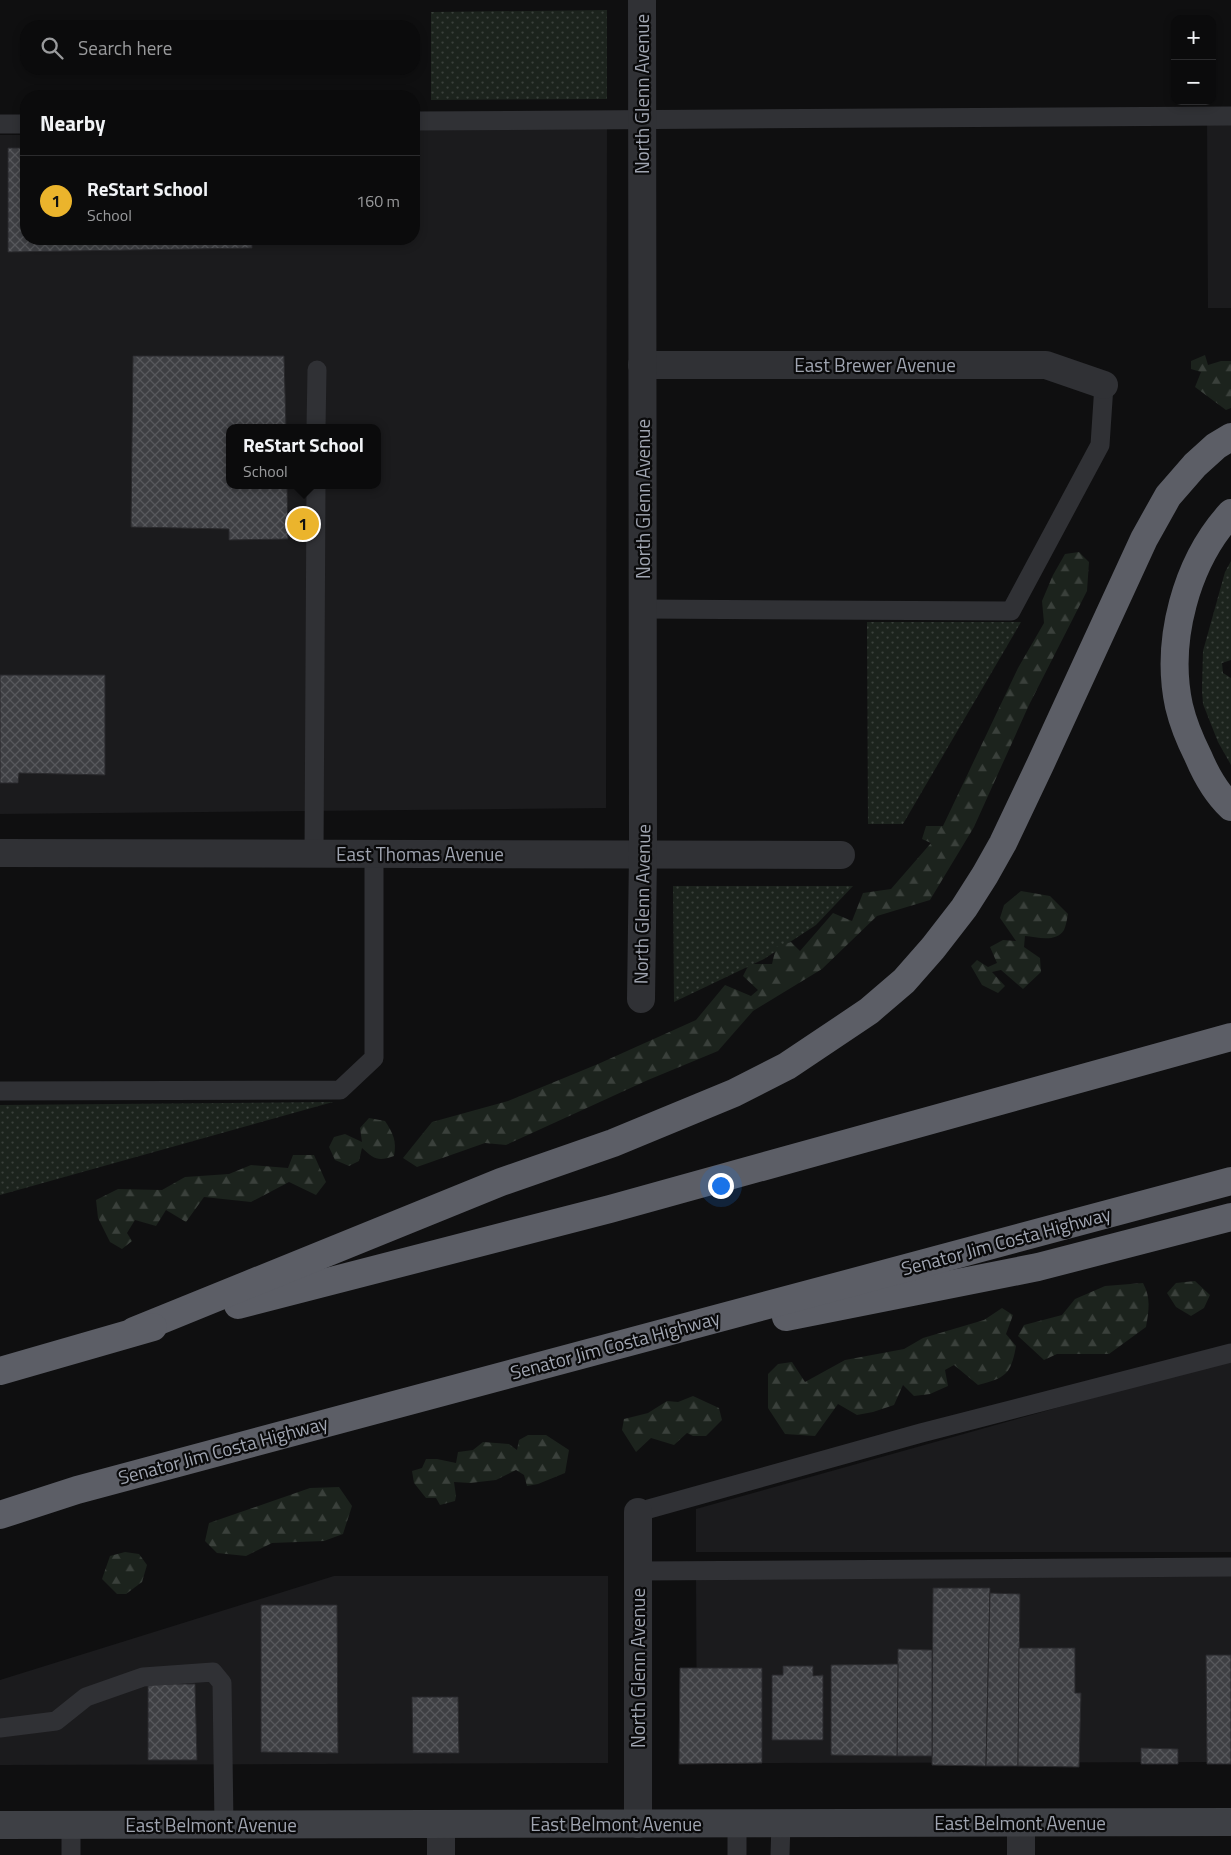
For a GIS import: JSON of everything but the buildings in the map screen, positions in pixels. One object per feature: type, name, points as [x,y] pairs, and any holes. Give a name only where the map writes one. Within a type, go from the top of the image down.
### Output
[{"type":"highway","points":[[134,1331],[501,1182],[613,1143],[734,1093],[787,1066],[869,1011],[904,981],[933,948],[964,908],[985,876],[1040,765],[1144,539],[1168,496],[1194,465],[1216,446],[1231,437]]},
{"type":"highway","points":[[1231,514],[1209,542],[1186,594],[1179,622],[1175,674],[1179,706],[1190,739],[1207,775],[1231,807]]},
{"type":"highway","points":[[0,1371],[134,1331],[610,1208],[1231,1037]]},
{"type":"highway","name":"Senator Jim Costa Highway","points":[[0,1515],[77,1490],[1231,1181]]},
{"type":"highway","points":[[535,1366],[1038,1267],[1231,1217]]},
{"type":"main road","name":"East Belmont Avenue","points":[[0,1825],[1231,1822]]},
{"type":"street","name":"North Glenn Avenue","points":[[641,999],[643,854],[642,0]]},
{"type":"street","name":"East Brewer Avenue","points":[[642,365],[1046,365],[1104,385]]},
{"type":"street","name":"East Thomas Avenue","points":[[0,854],[841,855]]},
{"type":"street","name":"North Glenn Avenue","points":[[638,1512],[638,1824]]},
{"type":"street","points":[[1021,1823],[1021,1855]]},
{"type":"street","points":[[441,1824],[441,1855]]},
{"type":"lane","points":[[420,121],[1231,116]]},
{"type":"lane","points":[[0,124],[20,124]]},
{"type":"lane","points":[[316,424],[317,370]]},
{"type":"lane","points":[[643,609],[1011,611],[1100,445],[1104,385]]},
{"type":"lane","points":[[314,854],[316,489]]},
{"type":"lane","points":[[0,1091],[340,1090],[374,1058],[374,854]]},
{"type":"lane","points":[[638,1512],[921,1433],[1231,1353]]},
{"type":"lane","points":[[638,1571],[1231,1567]]},
{"type":"lane","points":[[0,1728],[56,1721],[86,1697],[143,1677],[213,1672],[222,1683],[224,1825]]},
{"type":"lane","points":[[737,1855],[738,1823]]},
{"type":"lane","points":[[780,1855],[781,1823]]},
{"type":"lane","points":[[71,1825],[71,1855]]},
{"type":"shaded area","points":[[1207,117],[1231,123],[1231,308],[1208,308]]},
{"type":"shaded area","points":[[607,128],[606,808],[0,814],[0,135],[20,135],[20,245],[420,245],[420,130]]},
{"type":"shaded area","points":[[1231,1359],[1231,1552],[696,1552],[696,1509]]},
{"type":"shaded area","points":[[334,1576],[608,1576],[608,1763],[0,1765],[0,1680]]},
{"type":"shaded area","points":[[696,1576],[1231,1576],[1231,1762],[697,1763]]},
{"type":"green space","points":[[607,10],[607,99],[431,100],[431,12]]},
{"type":"green space","points":[[1205,355],[1208,365],[1221,361],[1231,361],[1231,408],[1226,410],[1195,387],[1201,372],[1191,369],[1191,361]]},
{"type":"green space","points":[[1079,552],[1089,562],[1087,591],[1029,705],[974,827],[930,900],[877,916],[822,969],[753,1011],[718,1051],[648,1080],[506,1145],[485,1143],[417,1167],[403,1158],[432,1122],[508,1101],[598,1064],[696,1020],[725,985],[751,996],[758,990],[743,976],[749,964],[772,964],[776,947],[791,942],[800,951],[833,913],[852,921],[863,893],[891,889],[931,843],[922,839],[926,826],[943,826],[1018,668],[1044,623],[1042,601],[1053,575],[1065,554]]},
{"type":"green space","points":[[1231,561],[1231,660],[1222,663],[1223,673],[1231,678],[1231,765],[1218,742],[1203,704],[1202,690],[1203,651],[1225,572]]},
{"type":"green space","points":[[867,622],[1021,622],[903,824],[868,824]]},
{"type":"green space","points":[[673,886],[853,886],[816,925],[764,959],[674,1002]]},
{"type":"green space","points":[[1021,891],[1050,896],[1068,914],[1064,930],[1056,937],[1025,936],[1024,947],[1040,958],[1041,972],[1023,989],[1001,970],[992,972],[1005,986],[998,993],[982,985],[971,966],[977,960],[988,967],[997,963],[990,947],[1003,940],[1016,941],[1000,918],[1004,905]]},
{"type":"green space","points":[[333,1102],[0,1195],[0,1105]]},
{"type":"green space","points":[[369,1118],[385,1121],[394,1137],[394,1156],[384,1159],[376,1158],[362,1148],[359,1161],[349,1166],[335,1160],[329,1147],[334,1137],[345,1134],[362,1142],[360,1128]]},
{"type":"green space","points":[[293,1155],[314,1155],[326,1182],[316,1195],[289,1182],[251,1202],[204,1197],[186,1222],[166,1210],[156,1226],[135,1220],[127,1233],[132,1241],[122,1249],[110,1242],[98,1218],[96,1200],[118,1189],[162,1190],[185,1177],[229,1174],[251,1165],[288,1168]]},
{"type":"green space","points":[[1195,1281],[1210,1295],[1204,1308],[1191,1316],[1176,1307],[1167,1293],[1176,1283]]},
{"type":"green space","points":[[1143,1283],[1149,1304],[1146,1327],[1109,1354],[1057,1354],[1044,1360],[1018,1336],[1024,1325],[1062,1315],[1075,1299],[1105,1286]]},
{"type":"green space","points":[[1002,1308],[1013,1315],[1006,1334],[1016,1346],[1009,1369],[995,1380],[978,1385],[954,1365],[945,1370],[948,1386],[930,1394],[914,1396],[903,1385],[894,1405],[857,1415],[838,1404],[815,1436],[785,1434],[768,1408],[768,1374],[778,1364],[792,1362],[805,1382],[845,1360],[904,1349],[923,1338],[984,1320]]},
{"type":"green space","points":[[693,1396],[719,1408],[722,1420],[706,1436],[693,1436],[687,1433],[674,1445],[651,1438],[636,1452],[622,1430],[624,1419],[648,1413],[667,1401],[678,1402]]},
{"type":"green space","points":[[528,1435],[546,1435],[569,1450],[565,1473],[538,1484],[527,1486],[524,1475],[516,1470],[496,1480],[470,1483],[454,1482],[455,1501],[440,1505],[436,1498],[426,1498],[414,1483],[412,1471],[422,1468],[426,1459],[456,1463],[458,1452],[473,1450],[483,1442],[509,1444],[517,1450],[519,1440]]},
{"type":"green space","points":[[339,1487],[352,1506],[343,1534],[324,1541],[272,1543],[246,1556],[217,1553],[205,1541],[209,1523],[310,1488]]},
{"type":"green space","points":[[125,1552],[139,1554],[147,1565],[142,1582],[126,1594],[117,1594],[102,1579],[110,1556]]},
{"type":"place","name":"ReStart School","points":[[303,524]]}]
